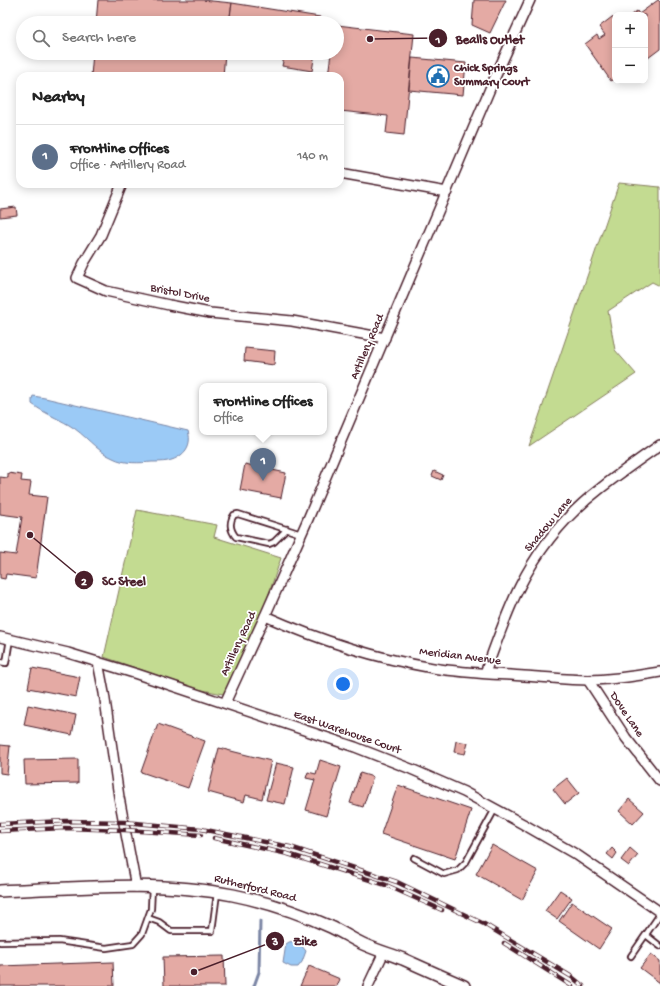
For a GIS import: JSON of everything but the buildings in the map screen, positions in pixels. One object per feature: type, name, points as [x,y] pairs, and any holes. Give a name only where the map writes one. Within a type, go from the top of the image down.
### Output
[{"type":"street","name":"Artillery Road","points":[[225,703],[301,534],[492,84],[530,0]]},
{"type":"street","points":[[344,174],[446,192]]},
{"type":"street","name":"Bristol Drive","points":[[120,188],[101,235],[77,278],[106,291],[210,313],[292,321],[385,338]]},
{"type":"street","name":"Shadow Lane","points":[[485,673],[515,596],[531,565],[545,545],[570,515],[599,488],[660,445]]},
{"type":"street","name":"Meridian Avenue","points":[[265,616],[321,639],[382,658],[434,668],[588,680],[627,677],[660,672]]},
{"type":"street","name":"East Warehouse Court","points":[[0,637],[68,653],[98,662],[355,747],[411,769],[496,809],[576,856],[660,913]]},
{"type":"street","points":[[98,662],[119,797],[136,887]]},
{"type":"street","name":"Dove Lane","points":[[588,680],[626,738],[660,781]]},
{"type":"street","name":"Rutherford Road","points":[[0,891],[168,887],[217,893],[258,901],[308,917],[364,944],[402,958],[464,986]]},
{"type":"street","points":[[368,986],[384,952]]},
{"type":"lane","points":[[287,529],[274,542],[269,544],[236,537],[231,530],[230,523],[234,515],[238,514],[287,529],[301,534]]},
{"type":"lane","points":[[0,662],[6,663],[10,639]]},
{"type":"lane","points":[[414,858],[444,874],[458,870],[466,862],[496,809]]},
{"type":"lane","points":[[0,942],[59,941],[106,948],[132,944],[142,934],[148,918],[151,909],[152,887]]},
{"type":"lane","points":[[148,918],[159,922],[171,930],[212,931],[217,893]]},
{"type":"lane","points":[[631,956],[660,913]]},
{"type":"lane","points":[[646,934],[660,946]]},
{"type":"green space","points":[[619,183],[660,187],[660,286],[652,282],[608,311],[615,350],[636,374],[529,446]]},
{"type":"green space","points":[[137,510],[217,525],[214,537],[281,558],[234,696],[197,689],[104,657]]},
{"type":"water","points":[[33,396],[188,431],[189,444],[181,455],[167,461],[137,463],[117,460],[101,451],[75,429],[32,404]]},
{"type":"water","points":[[295,941],[306,951],[302,962],[298,967],[291,967],[283,963],[286,944]]},
{"type":"waterway","points":[[254,986],[259,972],[260,921]]},
{"type":"railway","points":[[0,824],[66,821],[124,822],[201,829],[290,847],[397,882],[484,924],[572,977],[583,986]]},
{"type":"railway","points":[[0,831],[65,828],[201,835]]},
{"type":"railway","points":[[214,838],[288,854],[386,885],[442,910]]},
{"type":"railway","points":[[504,943],[572,986]]},
{"type":"place","name":"Bealls Outlet","points":[[370,39]]},
{"type":"place","name":"Chick Springs Summary Court","points":[[438,76]]},
{"type":"place","name":"Frontline Offices","points":[[263,481]]},
{"type":"place","name":"SC Steel","points":[[30,535]]},
{"type":"place","name":"Zike","points":[[194,972]]}]
